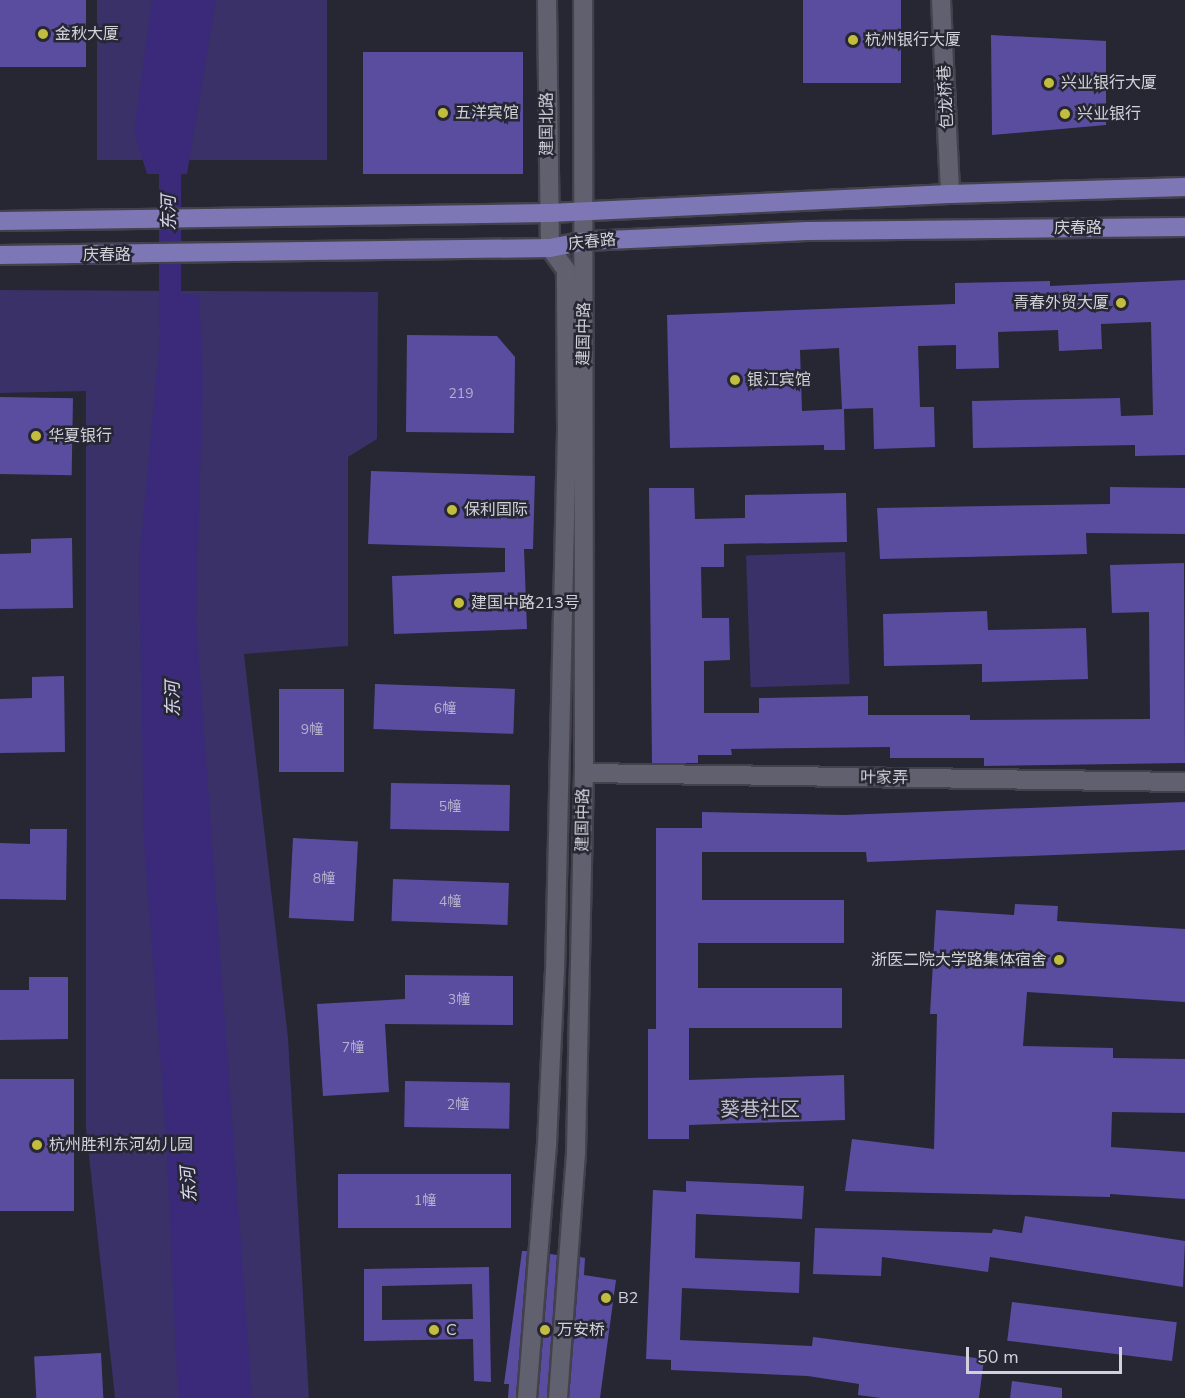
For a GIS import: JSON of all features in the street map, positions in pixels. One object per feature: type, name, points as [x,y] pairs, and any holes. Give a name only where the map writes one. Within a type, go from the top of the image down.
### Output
[{"type":"main road","name":"建国北路","points":[[547,0],[550,248]]},
{"type":"main road","points":[[583,0],[586,241]]},
{"type":"main road","name":"包龙桥巷","points":[[941,0],[950,194]]},
{"type":"main road","name":"庆春路","points":[[0,221],[133,222],[225,218],[585,212],[950,194],[1185,188]]},
{"type":"main road","name":"庆春路","points":[[0,255],[226,254],[550,248],[586,241],[807,231],[1185,227]]},
{"type":"main road","name":"建国中路","points":[[558,1398],[576,1152],[584,773],[586,241]]},
{"type":"main road","name":"建国中路","points":[[526,1398],[547,1145],[564,617],[566,270],[550,248]]},
{"type":"main road","name":"叶家弄","points":[[584,773],[1185,782]]},
{"type":"shaded area","points":[[97,0],[327,0],[327,160],[97,160]]},
{"type":"shaded area","points":[[0,290],[378,292],[377,439],[348,457],[348,646],[244,654],[288,1038],[309,1398],[115,1398],[86,1128],[86,391],[0,393]]},
{"type":"shaded area","points":[[845,552],[850,684],[751,687],[746,555]]},
{"type":"water","points":[[152,0],[216,0],[187,174],[147,174],[134,132]]},
{"type":"water","points":[[164,293],[199,295],[203,374],[196,619],[252,1398],[178,1398],[166,1135],[144,842],[139,562]]},
{"type":"building","name":"金秋大厦","points":[[0,0],[86,0],[86,67],[0,67]]},
{"type":"building","name":"杭州银行大厦","points":[[803,0],[901,0],[901,83],[803,83]]},
{"type":"building","name":"兴业银行大厦","points":[[991,35],[1106,41],[1106,125],[992,135]]},
{"type":"building","name":"五洋宾馆","points":[[363,52],[523,52],[523,174],[363,174]]},
{"type":"building","points":[[1185,280],[1185,455],[1135,456],[1135,445],[973,448],[972,401],[1120,398],[1121,416],[1153,415],[1151,322],[1101,324],[1102,349],[1059,351],[1058,330],[998,332],[999,368],[956,369],[956,345],[918,346],[920,407],[934,407],[935,447],[874,449],[873,408],[842,409],[839,348],[800,350],[802,411],[844,409],[845,450],[824,450],[824,445],[670,448],[667,315],[955,304],[955,283],[1050,281],[1050,286]]},
{"type":"building","points":[[407,335],[497,336],[515,357],[514,433],[406,432]]},
{"type":"building","name":"华夏银行","points":[[0,397],[73,398],[72,475],[0,474]]},
{"type":"building","points":[[371,471],[535,476],[533,549],[524,549],[527,629],[394,634],[392,576],[505,572],[505,548],[368,544]]},
{"type":"building","points":[[1110,487],[1185,488],[1185,534],[1086,533],[1087,554],[880,559],[877,508],[1110,504]]},
{"type":"building","points":[[649,488],[694,488],[695,519],[745,518],[745,495],[846,493],[847,542],[724,544],[724,567],[701,567],[702,618],[729,618],[730,660],[704,661],[704,713],[759,713],[759,698],[868,696],[868,715],[970,715],[970,720],[1150,719],[1149,612],[1112,613],[1110,565],[1184,563],[1185,763],[984,766],[984,758],[890,758],[890,747],[731,749],[732,755],[698,755],[698,763],[652,763]]},
{"type":"building","points":[[72,538],[73,608],[0,609],[0,554],[31,553],[31,539]]},
{"type":"building","points":[[987,611],[988,630],[1086,628],[1088,679],[982,682],[982,664],[884,666],[883,614]]},
{"type":"building","points":[[64,676],[65,752],[0,753],[0,699],[32,698],[32,677]]},
{"type":"building","points":[[375,684],[515,689],[513,734],[373,729]]},
{"type":"building","points":[[279,689],[344,689],[344,772],[279,772]]},
{"type":"building","points":[[391,783],[510,785],[509,831],[390,829]]},
{"type":"building","points":[[1185,802],[1185,850],[867,862],[866,852],[702,852],[702,900],[844,900],[844,943],[698,943],[698,988],[842,988],[842,1028],[689,1028],[689,1080],[844,1075],[845,1120],[689,1125],[689,1139],[648,1139],[648,1029],[656,1029],[656,828],[702,828],[702,812],[844,815]]},
{"type":"building","points":[[30,829],[67,829],[66,900],[0,899],[0,843],[30,844]]},
{"type":"building","points":[[293,838],[358,841],[354,921],[289,918]]},
{"type":"building","points":[[393,879],[509,883],[507,925],[392,921]]},
{"type":"building","points":[[1015,904],[1058,906],[1057,921],[1185,929],[1185,1002],[1027,992],[1023,1046],[1113,1048],[1113,1058],[1185,1059],[1185,1113],[1112,1112],[1111,1147],[1185,1152],[1185,1199],[1110,1194],[1110,1197],[845,1191],[852,1139],[934,1149],[937,1014],[930,1014],[936,910],[1014,915]]},
{"type":"building","points":[[405,975],[513,976],[513,1025],[385,1024],[389,1092],[323,1096],[317,1004],[405,999]]},
{"type":"building","points":[[29,977],[68,977],[68,1039],[0,1040],[0,990],[29,990]]},
{"type":"building","name":"杭州胜利东河幼儿园","points":[[0,1079],[74,1079],[74,1211],[0,1211]]},
{"type":"building","points":[[405,1081],[510,1083],[509,1129],[404,1127]]},
{"type":"building","points":[[338,1174],[511,1174],[511,1228],[338,1228]]},
{"type":"building","points":[[686,1181],[804,1186],[802,1219],[696,1214],[695,1258],[800,1262],[799,1293],[682,1288],[680,1340],[812,1346],[813,1337],[984,1359],[979,1398],[881,1398],[858,1395],[859,1384],[808,1376],[671,1370],[671,1360],[646,1359],[653,1190],[686,1192]]},
{"type":"building","points":[[1025,1216],[1185,1241],[1183,1287],[990,1257],[988,1272],[882,1257],[881,1276],[813,1274],[815,1228],[992,1233],[993,1229],[1022,1233]]},
{"type":"building","points":[[522,1251],[527,1251],[516,1398],[508,1398],[509,1384],[504,1384]]},
{"type":"building","points":[[550,1254],[557,1255],[547,1398],[538,1398]]},
{"type":"building","points":[[580,1257],[585,1258],[584,1275],[616,1280],[600,1398],[569,1398]]},
{"type":"building","points":[[489,1267],[491,1382],[474,1381],[473,1339],[364,1341],[364,1269]],"holes":[[[472,1284],[473,1319],[382,1320],[382,1286]]]},
{"type":"building","points":[[1012,1302],[1177,1322],[1172,1361],[1007,1341]]},
{"type":"building","points":[[101,1353],[103,1398],[36,1398],[34,1357]]},
{"type":"building","points":[[1012,1381],[1062,1388],[1062,1398],[1010,1398]]},
{"type":"waterway","name":"东河","points":[[170,143],[170,323]]},
{"type":"place","name":"金秋大厦","points":[[43,34]]},
{"type":"place","name":"杭州银行大厦","points":[[853,40]]},
{"type":"place","name":"兴业银行大厦","points":[[1049,83]]},
{"type":"place","name":"五洋宾馆","points":[[443,113]]},
{"type":"place","name":"兴业银行","points":[[1065,114]]},
{"type":"place","name":"青春外贸大厦","points":[[1121,303]]},
{"type":"place","name":"银江宾馆","points":[[735,380]]},
{"type":"place","name":"华夏银行","points":[[36,436]]},
{"type":"place","name":"保利国际","points":[[452,510]]},
{"type":"place","name":"建国中路213号","points":[[459,603]]},
{"type":"place","name":"浙医二院大学路集体宿舍","points":[[1059,960]]},
{"type":"place","name":"杭州胜利东河幼儿园","points":[[37,1145]]},
{"type":"place","name":"B2","points":[[606,1298]]},
{"type":"place","name":"C","points":[[434,1330]]},
{"type":"place","name":"万安桥","points":[[545,1330]]},
{"type":"district","name":"葵巷社区","points":[[760,1109]]}]
